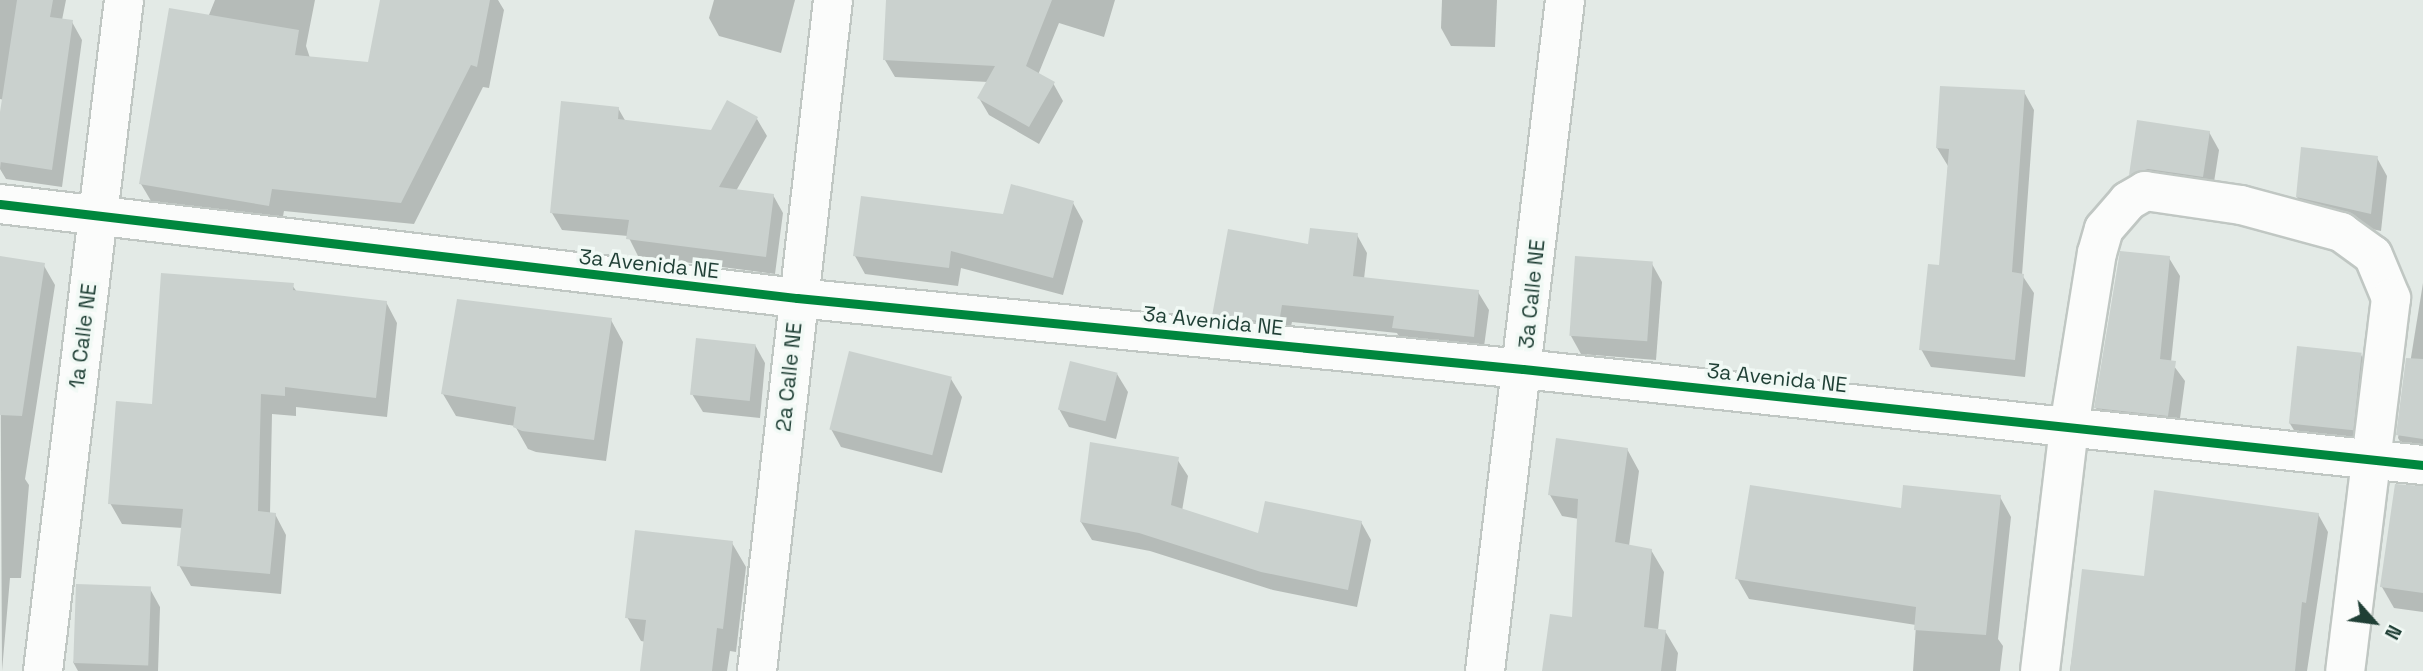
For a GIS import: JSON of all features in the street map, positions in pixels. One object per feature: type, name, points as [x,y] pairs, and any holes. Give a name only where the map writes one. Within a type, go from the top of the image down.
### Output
[{"type":"street","name":"1a Calle NE","points":[[43,671],[124,0]]},
{"type":"street","name":"2a Calle NE","points":[[757,671],[832,0]]},
{"type":"street","name":"3a Calle NE","points":[[1485,671],[1523,369],[1564,0]]},
{"type":"street","points":[[2040,671],[2069,427],[2104,229],[2128,201],[2145,191],[2241,205],[2341,232],[2374,254],[2391,298],[2345,671]]},
{"type":"street","name":"3a Avenida NE","points":[[0,204],[97,219],[797,298],[1523,369],[2423,466]]},
{"type":"building","points":[[17,0],[53,0],[50,17],[73,20],[52,170],[0,162],[0,112]]},
{"type":"building","points":[[380,0],[490,0],[477,67],[471,65],[401,203],[272,189],[269,206],[139,184],[169,8],[299,30],[295,55],[368,62]]},
{"type":"building","points":[[886,0],[1052,0],[1026,66],[1055,82],[1029,127],[977,98],[995,66],[883,60]]},
{"type":"building","points":[[1940,86],[2025,90],[2012,272],[2024,274],[2015,360],[1919,350],[1928,264],[1939,265],[1949,149],[1936,148]]},
{"type":"building","points":[[727,100],[758,117],[719,187],[774,194],[766,257],[626,239],[629,220],[550,213],[561,101],[619,107],[618,119],[711,130]]},
{"type":"building","points":[[2137,120],[2210,131],[2203,177],[2148,169],[2129,175]]},
{"type":"building","points":[[2301,147],[2378,156],[2371,214],[2296,197]]},
{"type":"building","points":[[1011,184],[1074,201],[1053,278],[951,251],[949,268],[853,256],[861,196],[1003,214]]},
{"type":"building","points":[[1310,228],[1358,233],[1353,276],[1479,290],[1474,337],[1392,328],[1394,316],[1282,305],[1279,323],[1212,316],[1228,229],[1308,244]]},
{"type":"building","points":[[2120,251],[2170,256],[2160,359],[2176,361],[2168,416],[2094,408]]},
{"type":"building","points":[[0,256],[45,263],[22,416],[0,415]]},
{"type":"building","points":[[1575,256],[1653,261],[1647,341],[1569,336]]},
{"type":"building","points":[[161,273],[294,283],[293,290],[387,301],[376,398],[285,387],[285,396],[261,394],[258,511],[276,513],[270,574],[177,566],[183,509],[108,504],[116,401],[152,404]]},
{"type":"building","points":[[457,299],[612,318],[594,440],[522,431],[513,427],[516,407],[441,394]]},
{"type":"building","points":[[696,338],[756,344],[750,401],[690,395]]},
{"type":"building","points":[[2297,346],[2362,353],[2353,430],[2289,424]]},
{"type":"building","points":[[849,351],[952,377],[932,455],[829,430]]},
{"type":"building","points":[[2406,358],[2423,359],[2423,439],[2396,435]]},
{"type":"building","points":[[1070,361],[1118,373],[1105,421],[1058,410]]},
{"type":"building","points":[[1556,438],[1628,448],[1615,542],[1652,549],[1644,627],[1666,630],[1661,671],[1542,671],[1550,614],[1572,617],[1578,499],[1548,495]]},
{"type":"building","points":[[1090,442],[1179,457],[1171,505],[1258,533],[1265,501],[1362,521],[1348,590],[1261,572],[1139,533],[1080,522]]},
{"type":"building","points":[[2395,484],[2423,486],[2423,593],[2380,587]]},
{"type":"building","points":[[1750,485],[1901,508],[1903,485],[2001,495],[1986,635],[1914,630],[1916,607],[1735,579]]},
{"type":"building","points":[[2154,490],[2319,513],[2306,603],[2302,602],[2295,671],[2070,671],[2082,569],[2144,576]]},
{"type":"building","points":[[635,530],[733,541],[723,629],[717,628],[712,671],[640,671],[646,620],[625,618]]},
{"type":"building","points":[[76,584],[151,587],[148,666],[73,663]]},
{"type":"cycle path","points":[[0,204],[797,298],[1523,369],[2423,465]]}]
